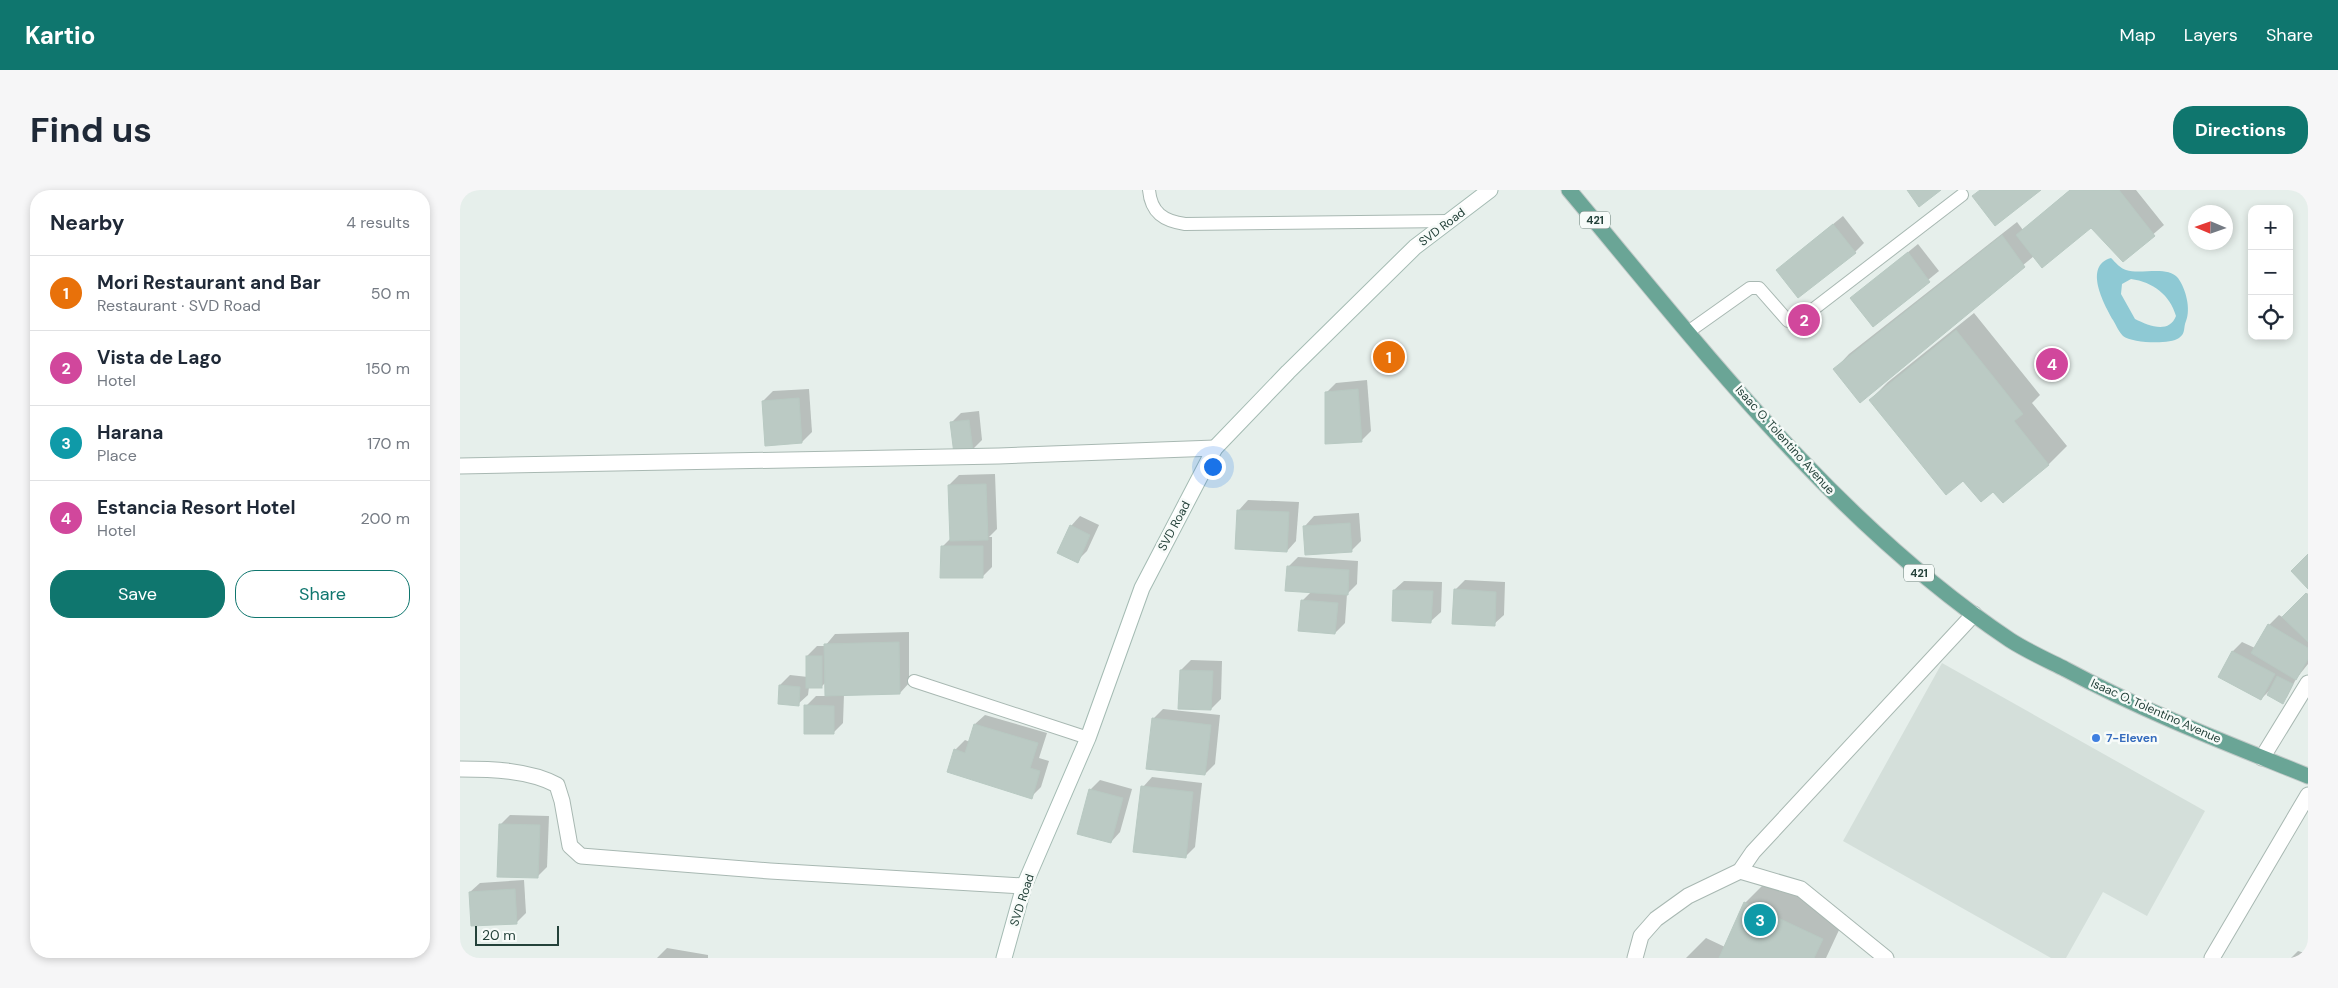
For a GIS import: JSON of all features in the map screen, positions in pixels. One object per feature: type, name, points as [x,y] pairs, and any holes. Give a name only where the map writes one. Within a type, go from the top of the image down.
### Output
[{"type":"main road","name":"Isaac O. Tolentino Avenue","points":[[1569,190],[1688,332],[1818,480],[1922,576],[2012,641],[2113,695],[2308,776]]},
{"type":"street","name":"SVD Road","points":[[1004,958],[1024,886],[1088,738],[1142,588],[1215,448],[1288,372],[1415,247],[1490,190]]},
{"type":"street","points":[[460,466],[999,456],[1215,448]]},
{"type":"street","points":[[1636,958],[1641,936],[1656,919],[1688,896],[1740,871],[1753,852],[1974,614]]},
{"type":"street","points":[[2262,758],[2308,682]]},
{"type":"street","points":[[460,769],[478,769],[541,776],[557,785],[562,801],[570,846],[581,856],[770,871],[1024,886]]},
{"type":"street","points":[[2212,958],[2308,795]]},
{"type":"street","points":[[1740,871],[1801,889],[1886,958]]},
{"type":"lane","points":[[1149,190],[1150,200],[1158,212],[1168,221],[1185,224],[1449,221]]},
{"type":"lane","points":[[1688,332],[1750,288],[1759,288],[1788,321],[1798,321],[1962,195]]},
{"type":"lane","points":[[914,681],[1088,738]]},
{"type":"shaded area","points":[[1942,663],[2205,811],[2147,916],[2103,892],[2066,958],[2051,958],[1843,841]]},
{"type":"water","points":[[2111,258],[2126,270],[2161,271],[2173,274],[2178,278],[2188,305],[2184,332],[2181,336],[2167,342],[2142,342],[2123,336],[2105,305],[2098,286],[2098,269],[2103,262]],"holes":[[[2131,279],[2153,286],[2170,302],[2176,316],[2173,322],[2164,327],[2158,327],[2135,319],[2121,294],[2122,284]]]},
{"type":"building","points":[[1907,190],[1941,190],[1919,207]]},
{"type":"building","points":[[1980,190],[2041,190],[1995,226],[1972,196]]},
{"type":"building","points":[[2070,190],[2119,190],[2155,236],[2123,262],[2091,228],[2042,268],[2016,235]]},
{"type":"building","points":[[1833,224],[1856,253],[1798,298],[1776,270]]},
{"type":"building","points":[[2002,235],[2025,267],[1860,403],[1833,369]]},
{"type":"building","points":[[1908,252],[1930,282],[1873,327],[1850,298]]},
{"type":"building","points":[[1956,330],[2023,414],[2014,421],[2049,465],[2003,503],[1993,492],[1981,502],[1963,481],[1946,495],[1869,400]]},
{"type":"building","points":[[1358,389],[1362,442],[1325,444],[1325,392]]},
{"type":"building","points":[[799,398],[802,443],[765,446],[762,401]]},
{"type":"building","points":[[969,420],[973,451],[954,454],[950,422]]},
{"type":"building","points":[[986,484],[988,540],[950,541],[948,485]]},
{"type":"building","points":[[1237,510],[1289,512],[1287,552],[1235,549]]},
{"type":"building","points":[[1350,523],[1352,552],[1305,555],[1303,526]]},
{"type":"building","points":[[1070,525],[1090,535],[1078,563],[1057,553]]},
{"type":"building","points":[[941,546],[983,546],[983,578],[940,578]]},
{"type":"building","points":[[2308,554],[2308,589],[2291,571]]},
{"type":"building","points":[[1287,566],[1349,570],[1348,595],[1285,591]]},
{"type":"building","points":[[1454,589],[1496,592],[1495,626],[1452,624]]},
{"type":"building","points":[[1393,590],[1433,591],[1431,623],[1392,621]]},
{"type":"building","points":[[2306,593],[2308,595],[2308,642],[2282,617]]},
{"type":"building","points":[[1301,600],[1338,603],[1335,634],[1298,631]]},
{"type":"building","points":[[2268,624],[2308,648],[2308,659],[2296,680],[2251,653]]},
{"type":"building","points":[[899,642],[900,694],[825,696],[824,644]]},
{"type":"building","points":[[2232,651],[2275,674],[2261,700],[2218,677]]},
{"type":"building","points":[[806,656],[822,656],[822,688],[806,688]]},
{"type":"building","points":[[1180,670],[1213,671],[1211,710],[1178,709]]},
{"type":"building","points":[[2277,676],[2293,684],[2283,704],[2267,695]]},
{"type":"building","points":[[779,685],[800,687],[799,706],[778,704]]},
{"type":"building","points":[[804,705],[834,706],[834,734],[804,734]]},
{"type":"building","points":[[1152,718],[1211,725],[1205,775],[1146,769]]},
{"type":"building","points":[[974,724],[1038,743],[1030,768],[1040,771],[1032,799],[947,772],[954,749],[965,753]]},
{"type":"building","points":[[1141,786],[1193,792],[1186,858],[1133,852]]},
{"type":"building","points":[[1089,789],[1123,798],[1111,843],[1077,834]]},
{"type":"building","points":[[499,824],[540,825],[538,878],[497,877]]},
{"type":"building","points":[[515,889],[517,924],[471,926],[469,892]]},
{"type":"building","points":[[1744,902],[1823,939],[1814,958],[1719,958]]},
{"type":"place","name":"Vista de Lago","points":[[1804,320]]},
{"type":"place","name":"Mori Restaurant and Bar","points":[[1389,357]]},
{"type":"place","name":"Estancia Resort Hotel","points":[[2052,364]]},
{"type":"place","name":"7-Eleven","points":[[2096,738]]},
{"type":"place","name":"Harana","points":[[1760,920]]}]
